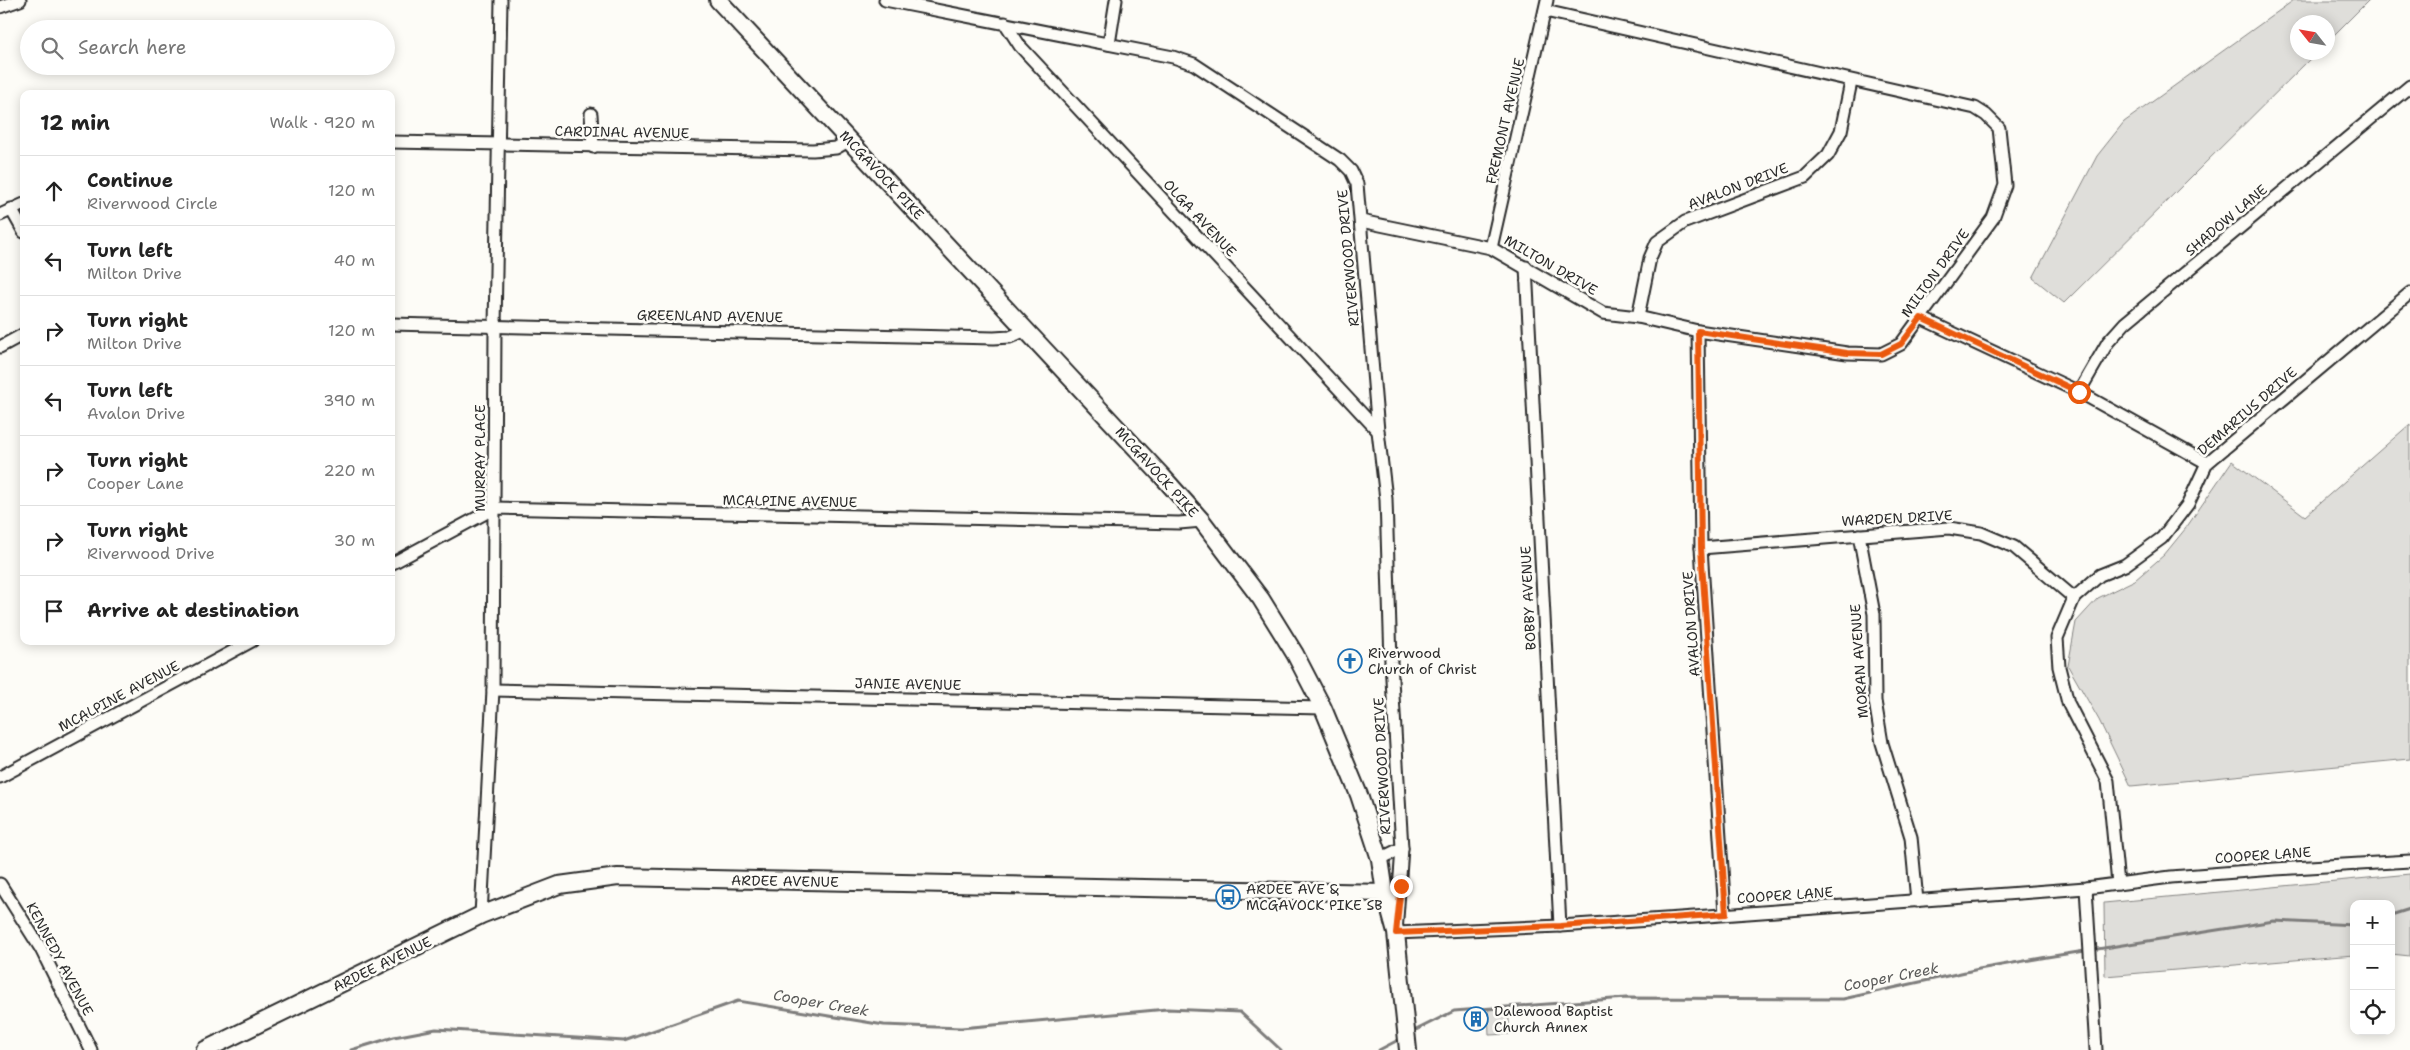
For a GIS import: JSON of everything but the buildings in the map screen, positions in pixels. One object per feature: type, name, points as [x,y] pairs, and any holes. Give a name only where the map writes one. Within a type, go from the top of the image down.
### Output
[{"type":"street","points":[[0,7],[20,0]]},
{"type":"street","name":"MURRAY PLACE","points":[[481,915],[493,690],[495,326],[501,0]]},
{"type":"street","name":"MCGAVOCK PIKE","points":[[718,0],[1202,521],[1261,599],[1323,708],[1360,795],[1380,859],[1385,893],[1396,933],[1408,1050]]},
{"type":"street","name":"RIVERWOOD DRIVE","points":[[885,0],[955,12],[1173,57],[1194,64],[1340,160],[1351,171],[1357,184],[1361,221],[1378,431],[1386,499],[1391,662],[1402,848],[1401,886],[1396,933]]},
{"type":"street","points":[[955,12],[957,0]]},
{"type":"street","points":[[1109,44],[1116,0]]},
{"type":"street","name":"MILTON DRIVE","points":[[1361,221],[1491,248],[1603,313],[1638,317],[1698,331],[1847,353],[1881,354],[1901,344],[1993,218],[2005,185],[2000,128],[1975,108],[1851,82],[1546,5]]},
{"type":"street","name":"FREMONT AVENUE","points":[[1491,248],[1546,5]]},
{"type":"street","name":"OLGA AVENUE","points":[[1005,23],[1020,46],[1378,431]]},
{"type":"street","name":"AVALON DRIVE","points":[[1638,317],[1650,258],[1657,242],[1685,222],[1805,177],[1828,155],[1841,131],[1851,82]]},
{"type":"street","name":"SHADOW LANE","points":[[2079,392],[2108,342],[2125,323],[2410,86]]},
{"type":"street","points":[[591,114],[593,147]]},
{"type":"street","name":"CARDINAL AVENUE","points":[[395,142],[813,150],[836,148],[850,140]]},
{"type":"street","points":[[0,215],[20,206]]},
{"type":"street","points":[[11,209],[20,225]]},
{"type":"street","name":"BOBBY AVENUE","points":[[1526,267],[1560,926]]},
{"type":"street","name":"DEMARIUS DRIVE","points":[[2118,884],[2108,781],[2068,702],[2059,667],[2057,638],[2074,598],[2100,575],[2125,565],[2162,538],[2188,504],[2207,463],[2410,293]]},
{"type":"street","points":[[1921,318],[2079,392],[2207,463]]},
{"type":"street","name":"GREENLAND AVENUE","points":[[395,324],[994,338],[1010,336],[1026,330]]},
{"type":"street","name":"AVALON DRIVE","points":[[1698,331],[1701,548],[1726,914]]},
{"type":"street","points":[[0,347],[20,336]]},
{"type":"street","name":"MCALPINE AVENUE","points":[[395,562],[495,508],[886,518],[1179,523],[1202,521]]},
{"type":"street","name":"WARDEN DRIVE","points":[[1701,548],[1949,528],[1981,533],[2014,547],[2074,598]]},
{"type":"street","name":"MORAN AVENUE","points":[[1859,535],[1874,614],[1875,701],[1882,742],[1911,837],[1917,901]]},
{"type":"street","name":"MCALPINE AVENUE","points":[[0,777],[245,645]]},
{"type":"street","name":"JANIE AVENUE","points":[[493,690],[1323,708]]},
{"type":"street","name":"RIVERWOOD DRIVE","points":[[1380,859],[1402,848]]},
{"type":"street","name":"COOPER LANE","points":[[1396,933],[1560,926],[1917,901],[2086,888],[2171,877],[2410,861]]},
{"type":"street","name":"ARDEE AVENUE","points":[[205,1050],[481,915],[559,885],[618,877],[1385,893],[1401,886]]},
{"type":"street","name":"KENNEDY AVENUE","points":[[0,884],[41,949],[91,1050]]},
{"type":"street","points":[[2086,888],[2096,1050]]},
{"type":"shaded area","points":[[2294,0],[2369,0],[2335,34],[2335,15],[2290,15],[2290,60],[2309,60],[2064,303],[2033,278],[2097,156],[2124,122]]},
{"type":"shaded area","points":[[2410,424],[2410,759],[2131,786],[2099,720],[2068,666],[2076,622],[2098,598],[2135,580],[2164,555],[2186,528],[2232,461],[2305,516]]},
{"type":"shaded area","points":[[2410,874],[2410,956],[2395,954],[2395,900],[2350,900],[2350,955],[2105,976],[2104,903]]},
{"type":"shaded area","points":[[1508,1008],[1510,1034],[1489,1035],[1488,1010]]},
{"type":"waterway","name":"Cooper Creek","points":[[2395,914],[2410,909]]},
{"type":"waterway","name":"Cooper Creek","points":[[1412,1032],[1454,1011],[1626,998],[1843,999],[1979,969],[2274,921],[2350,925]]},
{"type":"waterway","name":"Cooper Creek","points":[[351,1050],[394,1037],[436,1029],[624,1041],[738,1001],[884,1025],[961,1028],[1167,1009],[1240,1012],[1281,1050]]},
{"type":"waterway","name":"Cooper Creek","points":[[1379,1050],[1402,1038]]},
{"type":"place","name":"Riverwood Church of Christ","points":[[1350,661]]},
{"type":"place","name":"ARDEE AVE & MCGAVOCK PIKE SB","points":[[1228,897]]},
{"type":"place","name":"Dalewood Baptist Church Annex","points":[[1476,1019]]},
{"type":"route","points":[[1401,886],[1396,933],[1560,926],[1726,914],[1701,548],[1698,331],[1847,353],[1881,354],[1901,344],[1921,318],[2079,392]]}]
